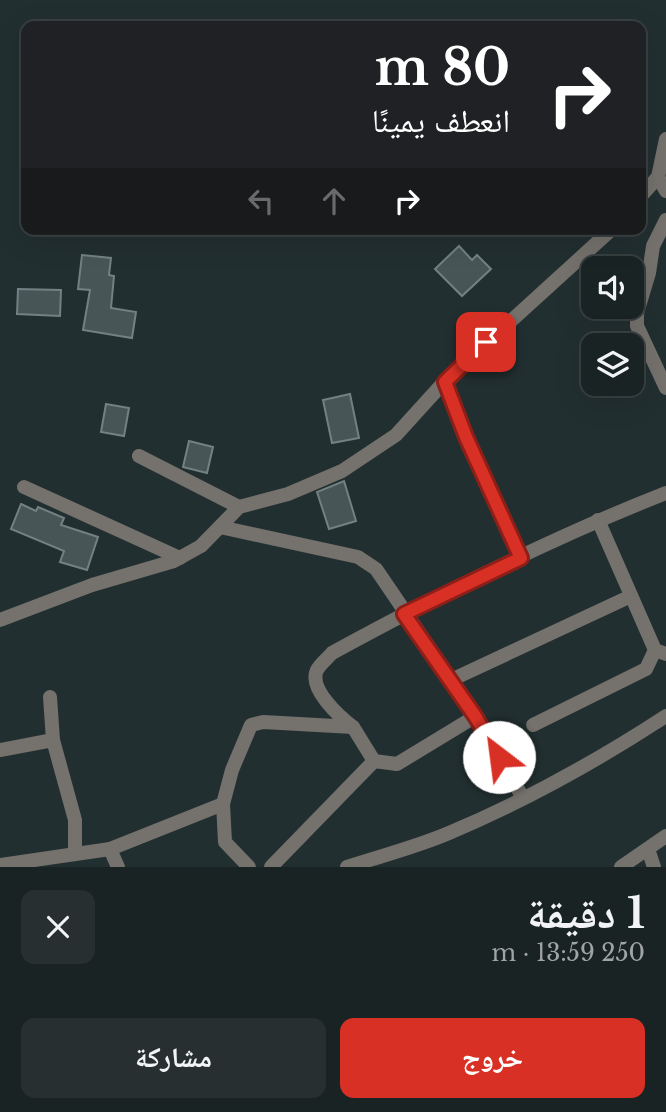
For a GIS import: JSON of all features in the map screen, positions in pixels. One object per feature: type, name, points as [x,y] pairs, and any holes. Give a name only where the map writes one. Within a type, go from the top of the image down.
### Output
[{"type":"street","points":[[646,190],[658,177],[666,139]]},
{"type":"street","points":[[658,177],[666,191]]},
{"type":"street","points":[[666,220],[653,246],[649,273],[637,313],[637,326],[666,388]]},
{"type":"street","points":[[0,621],[92,585],[180,558],[201,546],[239,506],[288,494],[342,471],[396,435],[445,382],[605,235]]},
{"type":"street","points":[[445,382],[466,437],[521,558]]},
{"type":"street","points":[[139,456],[239,506]]},
{"type":"street","points":[[24,488],[180,558]]},
{"type":"street","points":[[374,761],[354,727],[332,710],[316,682],[317,670],[332,653],[404,614],[598,520],[666,493]]},
{"type":"street","points":[[533,725],[646,669],[660,652],[631,596],[598,520]]},
{"type":"street","points":[[219,527],[358,557],[376,569],[475,716],[523,798]]},
{"type":"street","points":[[451,680],[631,596]]},
{"type":"street","points":[[50,697],[54,740],[75,820],[75,855]]},
{"type":"street","points":[[374,761],[397,764],[475,716]]},
{"type":"street","points":[[347,867],[447,834],[612,751],[666,716]]},
{"type":"street","points":[[249,867],[225,842],[223,804],[232,770],[251,726],[264,722],[354,727]]},
{"type":"street","points":[[0,750],[54,740]]},
{"type":"street","points":[[271,867],[374,761]]},
{"type":"street","points":[[0,865],[110,849],[223,804]]},
{"type":"street","points":[[621,867],[666,836]]},
{"type":"street","points":[[110,849],[118,867]]},
{"type":"street","points":[[648,849],[654,867]]},
{"type":"building","points":[[459,246],[472,260],[477,255],[491,269],[462,296],[435,269]]},
{"type":"building","points":[[82,255],[111,258],[109,275],[114,276],[111,308],[136,312],[132,338],[83,330],[90,290],[78,289]]},
{"type":"building","points":[[18,289],[61,290],[60,316],[17,314]]},
{"type":"building","points":[[350,394],[359,438],[332,443],[323,400]]},
{"type":"building","points":[[106,404],[129,408],[124,436],[101,432]]},
{"type":"building","points":[[189,441],[213,447],[207,473],[183,467]]},
{"type":"building","points":[[344,481],[356,521],[329,529],[317,492]]},
{"type":"building","points":[[21,504],[36,511],[38,507],[64,518],[61,525],[98,537],[87,570],[60,562],[64,551],[11,529]]},
{"type":"route","points":[[486,342],[445,382],[466,437],[521,558],[404,614],[475,716],[499,757]]}]
